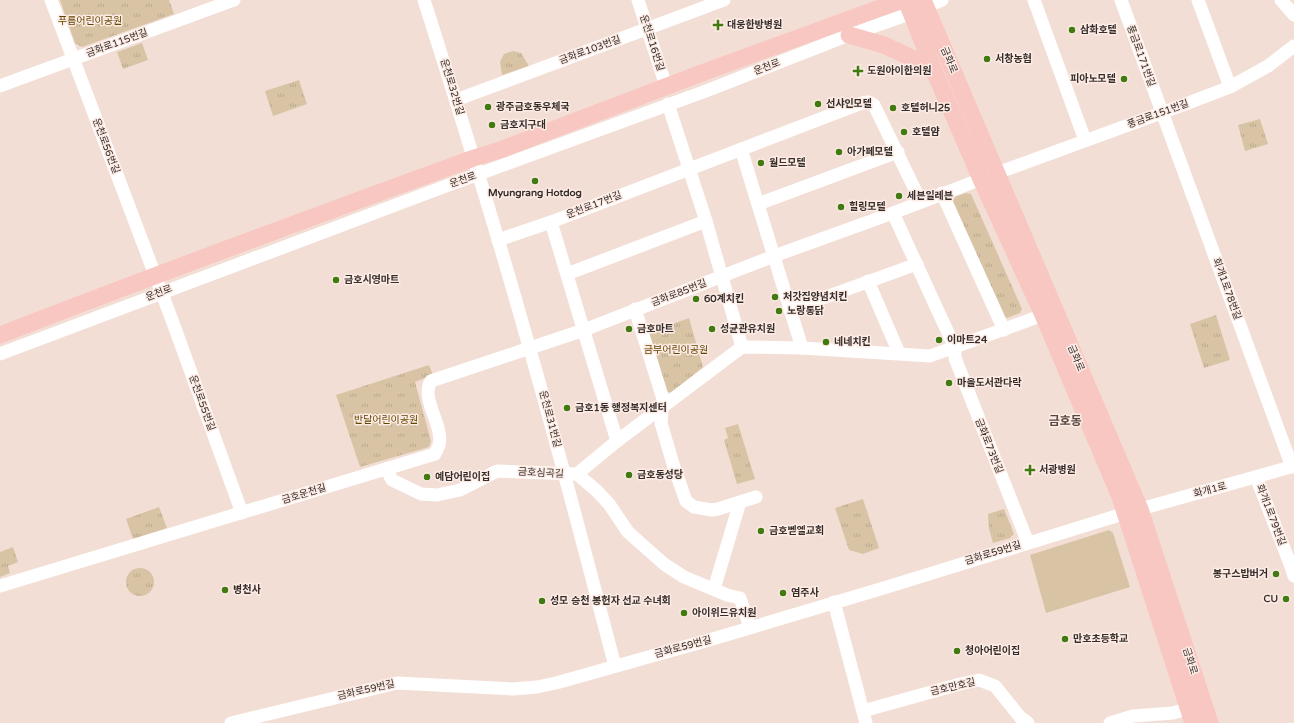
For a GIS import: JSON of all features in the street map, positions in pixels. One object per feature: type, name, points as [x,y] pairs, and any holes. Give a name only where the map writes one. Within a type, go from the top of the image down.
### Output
[{"type":"main road","points":[[858,0],[848,27],[916,60],[935,73]]},
{"type":"main road","name":"운천로","points":[[0,335],[154,276],[507,147],[666,86],[914,4]]},
{"type":"main road","name":"금화로","points":[[914,4],[935,73],[981,179],[1133,511],[1191,716]]},
{"type":"main road","name":"금화로","points":[[914,4],[997,172],[1133,511],[1210,723]]},
{"type":"street","name":"운천로56번길","points":[[51,0],[161,293]]},
{"type":"street","name":"금화로115번길","points":[[0,86],[234,0]]},
{"type":"street","name":"운천로32번길","points":[[424,0],[479,175]]},
{"type":"street","name":"운천로16번길","points":[[638,0],[666,86]]},
{"type":"street","name":"금화로103번길","points":[[456,100],[724,0]]},
{"type":"street","points":[[914,4],[942,0]]},
{"type":"street","points":[[1034,0],[1085,140]]},
{"type":"street","name":"풍금로171번길","points":[[1121,0],[1161,112]]},
{"type":"street","points":[[1198,0],[1230,87]]},
{"type":"street","points":[[1281,0],[1294,15]]},
{"type":"street","name":"운천로","points":[[0,354],[668,104],[848,27]]},
{"type":"street","name":"풍금로151번길","points":[[981,179],[1230,87],[1268,66],[1294,46]]},
{"type":"street","points":[[688,168],[862,103],[869,102],[874,104],[921,202]]},
{"type":"street","points":[[668,104],[706,222],[742,347]]},
{"type":"street","name":"화개1로78번길","points":[[1161,112],[1293,467]]},
{"type":"street","points":[[741,149],[802,348]]},
{"type":"street","points":[[758,204],[898,152]]},
{"type":"street","name":"운천로17번길","points":[[498,240],[551,222],[688,168]]},
{"type":"street","name":"운천로31번길","points":[[479,175],[530,348],[571,474],[615,666]]},
{"type":"street","name":"금화로85번길","points":[[530,348],[584,330],[774,256],[981,179]]},
{"type":"street","points":[[942,193],[1004,330]]},
{"type":"street","name":"금화로73번길","points":[[893,213],[955,348],[955,358],[1028,543]]},
{"type":"street","points":[[551,222],[617,441]]},
{"type":"street","points":[[567,274],[706,222]]},
{"type":"street","points":[[790,310],[916,264]]},
{"type":"street","points":[[868,281],[899,353]]},
{"type":"street","name":"운천로55번길","points":[[161,293],[242,513]]},
{"type":"street","points":[[635,309],[663,399],[661,408],[661,423],[673,464],[688,503],[694,507],[712,510],[756,497]]},
{"type":"street","points":[[571,474],[742,347],[802,348],[930,356],[1043,315]]},
{"type":"street","name":"금호운천길","points":[[0,586],[435,454],[439,444],[438,430],[428,393],[428,386],[431,381],[530,348]]},
{"type":"street","name":"화개1로","points":[[1133,511],[1293,467]]},
{"type":"street","name":"금호심곡길","points":[[386,469],[392,480],[421,494],[437,495],[460,490],[497,471],[571,474],[597,491],[609,504],[628,532],[664,564],[684,577],[727,595],[740,598],[750,627]]},
{"type":"street","name":"화개1로79번길","points":[[1256,477],[1294,576]]},
{"type":"street","points":[[714,589],[740,502]]},
{"type":"street","name":"금화로59번길","points":[[231,723],[397,683],[513,690],[556,683],[834,602],[1133,511]]},
{"type":"street","name":"금호만호길","points":[[834,602],[865,717],[960,684],[979,680],[995,686],[1020,717],[1028,723]]},
{"type":"street","points":[[1110,723],[1133,716],[1173,713],[1191,716]]},
{"type":"green space","name":"푸름어린이공원","points":[[60,0],[169,0],[174,14],[82,47],[75,43]]},
{"type":"green space","points":[[142,43],[148,60],[123,69],[117,52]]},
{"type":"green space","points":[[513,51],[521,53],[529,66],[502,75],[500,62],[504,54]]},
{"type":"green space","points":[[299,80],[307,104],[273,116],[265,91]]},
{"type":"green space","points":[[1260,119],[1268,144],[1245,151],[1238,125]]},
{"type":"green space","points":[[966,193],[971,194],[1022,309],[1020,313],[1007,318],[1003,316],[953,202],[955,197]]},
{"type":"green space","points":[[1216,315],[1230,360],[1204,368],[1190,324]]},
{"type":"green space","name":"금부어린이공원","points":[[689,318],[703,367],[671,393],[666,391],[648,333]]},
{"type":"green space","name":"반달어린이공원","points":[[429,365],[433,375],[415,382],[431,441],[429,447],[360,467],[336,395]]},
{"type":"green space","points":[[738,424],[755,479],[737,484],[724,440],[728,438],[725,428]]},
{"type":"green space","points":[[863,499],[879,548],[863,554],[849,550],[835,508]]},
{"type":"green space","points":[[159,507],[167,528],[133,539],[126,519]]},
{"type":"green space","points":[[1004,509],[1014,534],[1010,538],[993,543],[989,529],[988,514]]},
{"type":"green space","points":[[1109,530],[1113,533],[1130,587],[1046,613],[1030,555]]},
{"type":"green space","points":[[13,547],[18,562],[8,566],[10,573],[0,577],[0,552]]},
{"type":"green space","points":[[140,568],[150,572],[154,582],[150,592],[140,596],[130,592],[126,582],[130,572]]},
{"type":"place","name":"대웅한방병원","points":[[718,25]]},
{"type":"place","name":"삼화호텔","points":[[1072,30]]},
{"type":"place","name":"서창농협","points":[[987,59]]},
{"type":"place","name":"도원아이한의원","points":[[858,71]]},
{"type":"place","name":"피아노모텔","points":[[1124,79]]},
{"type":"place","name":"선샤인모텔","points":[[818,104]]},
{"type":"place","name":"광주금호동우체국","points":[[488,107]]},
{"type":"place","name":"호텔허니25","points":[[893,108]]},
{"type":"place","name":"금호지구대","points":[[492,125]]},
{"type":"place","name":"호텔얌","points":[[904,132]]},
{"type":"place","name":"아가페모텔","points":[[839,152]]},
{"type":"place","name":"월드모텔","points":[[761,163]]},
{"type":"place","name":"Myungrang Hotdog","points":[[535,181]]},
{"type":"place","name":"세븐일레븐","points":[[899,196]]},
{"type":"place","name":"힐링모텔","points":[[841,207]]},
{"type":"place","name":"금호시영마트","points":[[336,280]]},
{"type":"place","name":"처갓집양념치킨","points":[[775,297]]},
{"type":"place","name":"60계치킨","points":[[696,299]]},
{"type":"place","name":"노랑통닭","points":[[779,311]]},
{"type":"place","name":"금호마트","points":[[629,329]]},
{"type":"place","name":"성균관유치원","points":[[712,329]]},
{"type":"place","name":"이마트24","points":[[939,340]]},
{"type":"place","name":"네네치킨","points":[[826,342]]},
{"type":"place","name":"마을도서관다락","points":[[949,383]]},
{"type":"place","name":"금호1동 행정복지센터","points":[[567,408]]},
{"type":"place","name":"서광병원","points":[[1030,470]]},
{"type":"place","name":"금호동성당","points":[[629,475]]},
{"type":"place","name":"예담어린이집","points":[[427,477]]},
{"type":"place","name":"금호벧엘교회","points":[[761,531]]},
{"type":"place","name":"봉구스밥버거","points":[[1276,574]]},
{"type":"place","name":"병천사","points":[[225,590]]},
{"type":"place","name":"염주사","points":[[783,593]]},
{"type":"place","name":"CU","points":[[1286,599]]},
{"type":"place","name":"성모 승천 봉헌자 선교 수녀회","points":[[542,601]]},
{"type":"place","name":"아이위드유치원","points":[[684,613]]},
{"type":"place","name":"만호초등학교","points":[[1065,639]]},
{"type":"place","name":"청아어린이집","points":[[957,651]]},
{"type":"district","name":"금호동","points":[[1065,421]]}]
